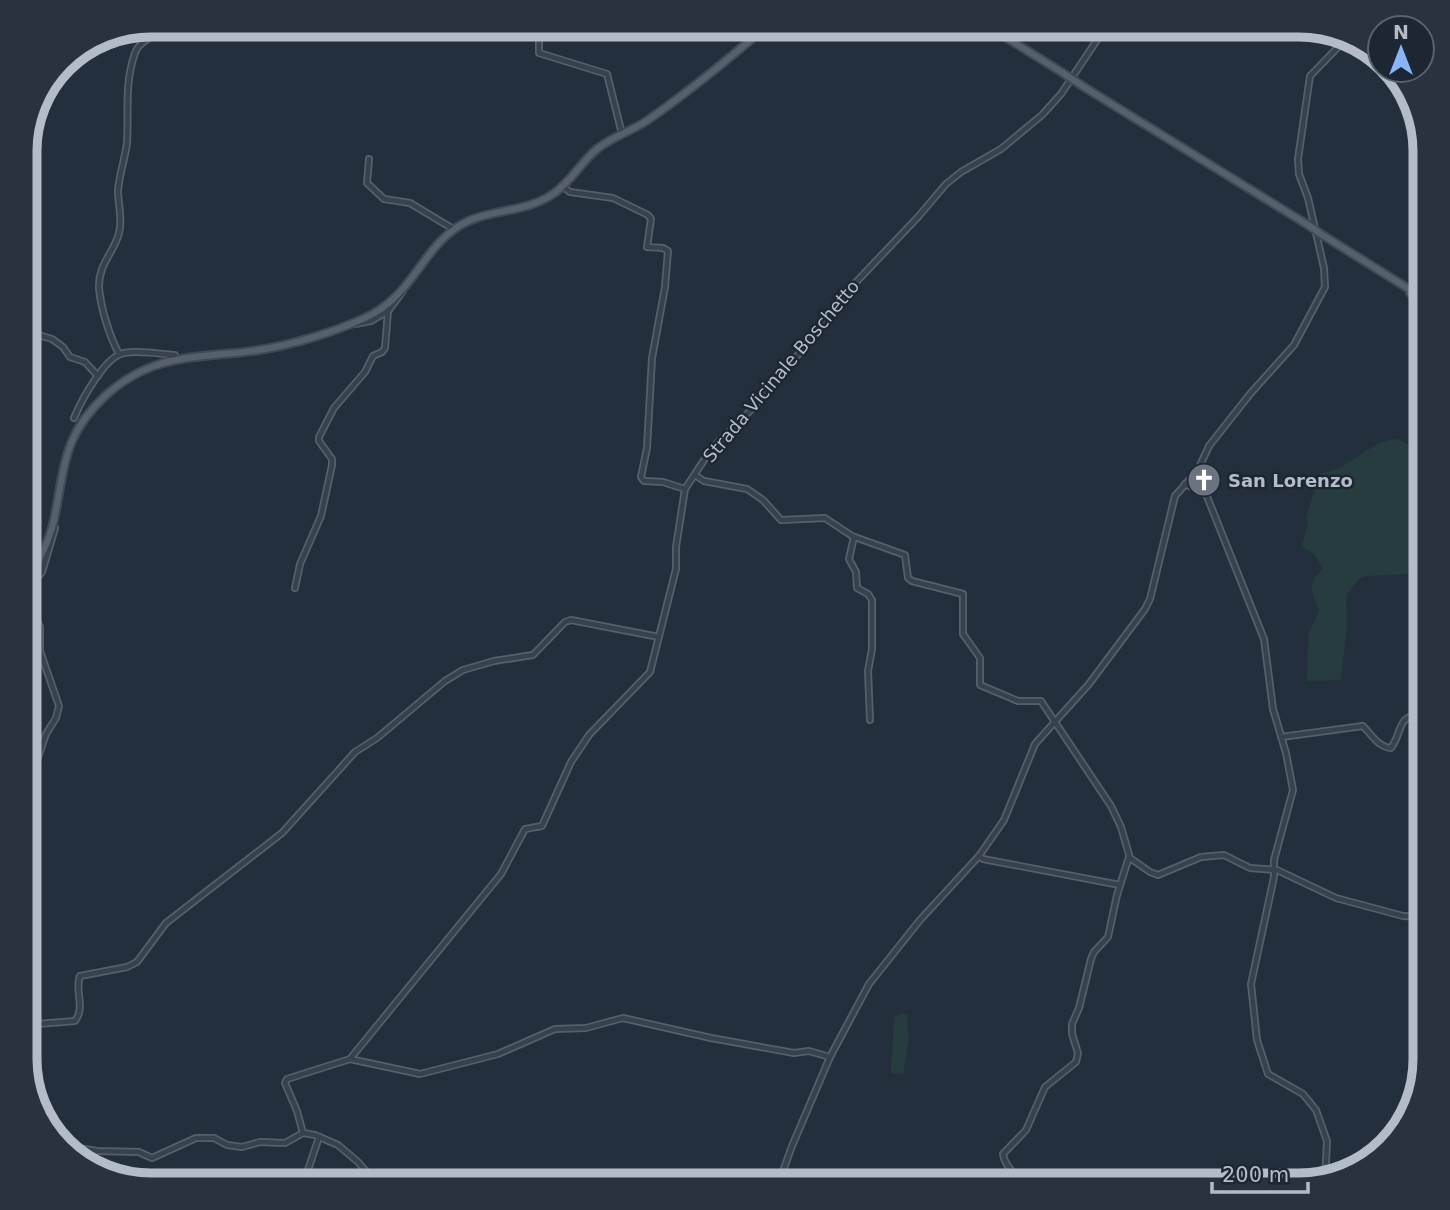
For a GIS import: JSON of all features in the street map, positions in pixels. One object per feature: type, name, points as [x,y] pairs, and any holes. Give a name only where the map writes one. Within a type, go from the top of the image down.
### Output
[{"type":"main road","points":[[37,562],[54,520],[62,468],[74,438],[85,418],[103,398],[123,382],[142,370],[176,358],[269,348],[353,323],[380,310],[403,290],[438,245],[459,226],[485,215],[530,206],[553,195],[585,160],[611,139],[665,108],[752,37]]},
{"type":"main road","points":[[1006,37],[1308,225],[1318,234],[1413,291]]},
{"type":"main road","points":[[1399,282],[1413,297]]},
{"type":"street","points":[[119,354],[100,295],[100,278],[105,259],[120,230],[118,190],[126,151],[126,104],[133,61],[138,46],[154,37]]},
{"type":"street","points":[[539,37],[539,53],[607,74],[622,134]]},
{"type":"street","name":"Strada Vicinale Boschetto","points":[[350,1059],[501,874],[525,829],[542,827],[570,762],[589,735],[650,672],[676,569],[676,547],[685,489],[717,440],[754,407],[824,324],[840,299],[954,177],[1001,149],[1042,115],[1066,86],[1099,37]]},
{"type":"street","points":[[782,1173],[830,1057],[869,984],[920,920],[979,856],[1004,820],[1035,744],[1089,684],[1145,609],[1150,599],[1173,501],[1198,470],[1209,446],[1250,394],[1294,345],[1325,287],[1318,234],[1298,167],[1310,76],[1341,44]]},
{"type":"street","points":[[369,159],[367,183],[384,199],[410,203],[450,227]]},
{"type":"street","points":[[562,186],[570,192],[613,198],[648,215],[650,219],[647,247],[663,247],[668,251],[665,287],[652,358],[647,448],[641,477],[647,481],[685,489]]},
{"type":"street","points":[[353,323],[371,321],[388,311],[403,290]]},
{"type":"street","points":[[295,588],[300,564],[321,516],[331,465],[331,457],[319,437],[334,408],[360,379],[373,356],[385,348],[388,311]]},
{"type":"street","points":[[37,335],[52,339],[71,357],[89,365],[98,376]]},
{"type":"street","points":[[74,418],[98,376],[119,354],[175,355],[176,358]]},
{"type":"street","points":[[695,475],[704,481],[747,489],[763,500],[781,520],[825,518],[854,536],[905,555],[908,578],[912,581],[963,594],[963,634],[980,658],[980,685],[1018,701],[1039,700],[1118,820],[1129,856],[1119,885],[1108,937],[1091,959],[1079,1008],[1072,1024],[1078,1053],[1076,1062],[1045,1087],[1026,1130],[1003,1154],[1004,1161],[1016,1173]]},
{"type":"street","points":[[1185,484],[1206,494],[1262,631],[1273,709],[1293,790],[1275,854],[1274,871],[1250,988],[1257,1040],[1268,1074],[1303,1094],[1316,1110],[1327,1141],[1326,1170]]},
{"type":"street","points":[[37,578],[42,572],[54,531],[54,520]]},
{"type":"street","points":[[854,536],[849,559],[856,572],[857,587],[872,600],[872,649],[868,671],[870,720]]},
{"type":"street","points":[[37,620],[40,627],[40,651],[59,706],[37,760]]},
{"type":"street","points":[[37,1024],[75,1021],[79,1016],[80,976],[127,967],[137,962],[166,923],[282,833],[355,752],[377,738],[456,674],[494,661],[533,655],[565,622],[571,620],[659,637]]},
{"type":"street","points":[[1281,737],[1363,726],[1369,736],[1385,748],[1391,748],[1404,720],[1413,715]]},
{"type":"street","points":[[1129,856],[1154,874],[1211,855],[1228,856],[1250,868],[1274,871],[1336,898],[1413,916]]},
{"type":"street","points":[[979,856],[983,859],[1119,885]]},
{"type":"street","points":[[303,1133],[285,1083],[288,1079],[350,1059],[420,1074],[498,1054],[555,1029],[586,1028],[623,1018],[711,1038],[794,1053],[809,1051],[830,1057]]},
{"type":"street","points":[[80,1148],[132,1151],[152,1158],[196,1138],[214,1138],[227,1145],[242,1147],[260,1142],[285,1143],[303,1133],[338,1145],[368,1173]]},
{"type":"street","points":[[307,1173],[319,1137]]},
{"type":"green space","points":[[1396,439],[1406,443],[1413,460],[1413,573],[1366,576],[1359,579],[1346,595],[1347,625],[1341,680],[1307,681],[1308,634],[1319,611],[1312,593],[1312,584],[1323,569],[1314,554],[1302,546],[1308,523],[1306,518],[1320,473],[1340,468],[1386,441]]},
{"type":"green space","points":[[907,1015],[909,1040],[903,1074],[891,1073],[894,1017]]},
{"type":"place","name":"San Lorenzo","points":[[1204,480]]}]
